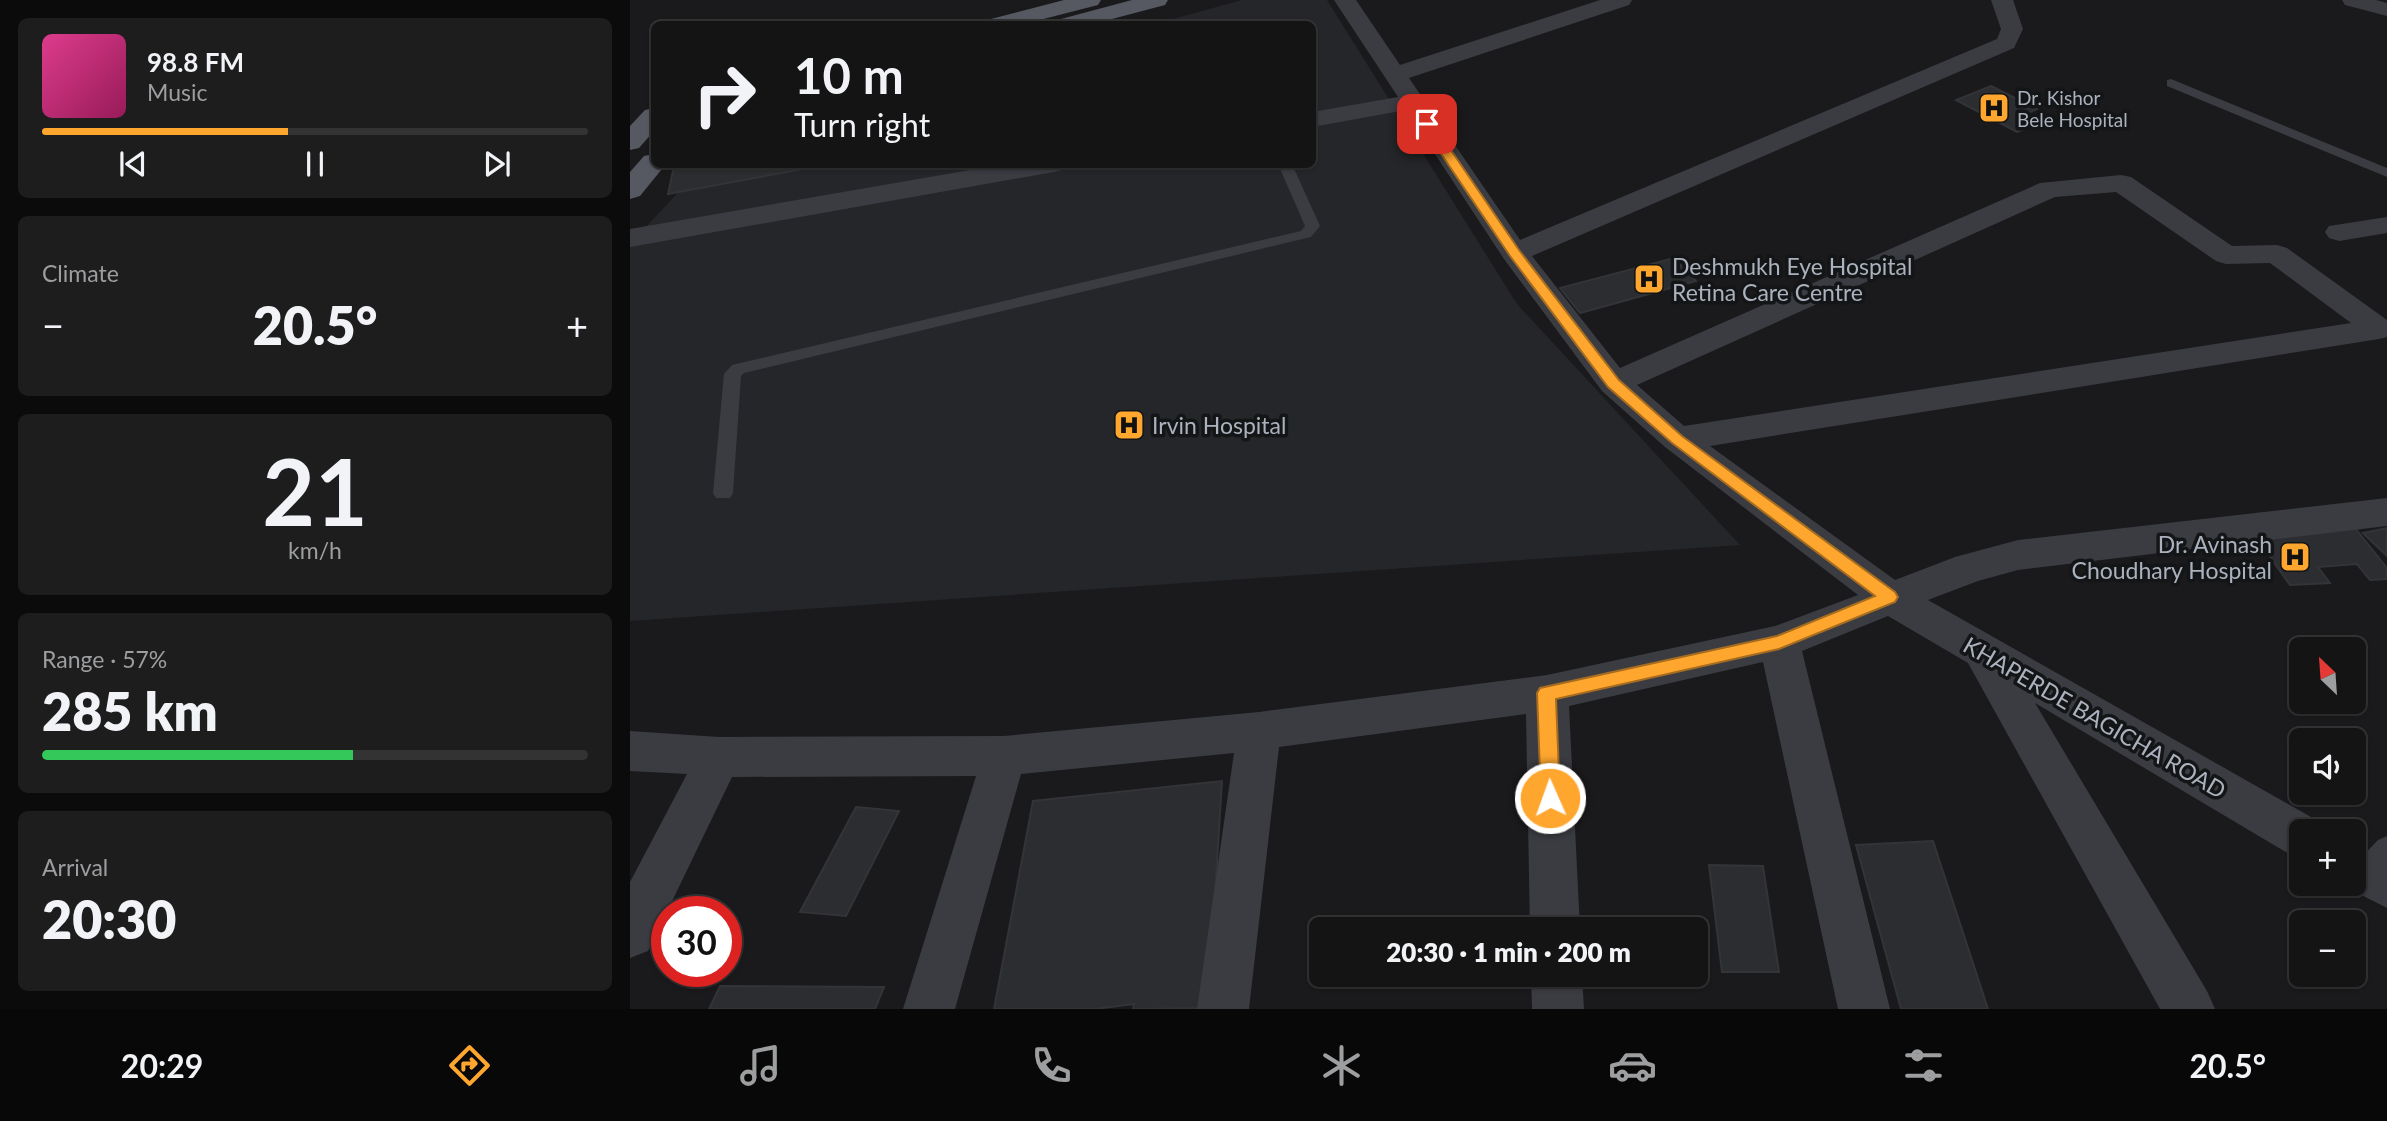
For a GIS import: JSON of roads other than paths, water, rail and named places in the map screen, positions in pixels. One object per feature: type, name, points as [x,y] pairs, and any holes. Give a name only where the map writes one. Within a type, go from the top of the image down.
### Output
[{"type":"main road","points":[[1010,21],[1090,0]]},
{"type":"main road","points":[[1080,21],[1157,0]]},
{"type":"main road","points":[[630,120],[651,116]]},
{"type":"main road","points":[[630,143],[651,118]]},
{"type":"main road","points":[[630,143],[651,139]]},
{"type":"main road","points":[[630,190],[651,166]]},
{"type":"street","name":"KHAPERDE BAGICHA ROAD","points":[[1345,0],[1514,253],[1614,383],[1677,439],[1889,597],[1984,655],[2289,829]]},
{"type":"street","points":[[1395,75],[1621,0]]},
{"type":"street","points":[[1514,253],[2006,43],[2012,30],[2002,0]]},
{"type":"street","points":[[2353,0],[2387,10]]},
{"type":"street","points":[[1316,119],[1412,102]]},
{"type":"street","points":[[630,238],[1031,168]]},
{"type":"street","points":[[1614,383],[2050,189],[2121,183],[2226,255],[2277,254],[2379,329],[1677,439]]},
{"type":"street","points":[[2339,232],[2387,225]]},
{"type":"street","points":[[630,751],[719,757],[1004,756],[1259,731],[1547,693],[1779,642],[1889,597],[1969,568],[2018,555],[2387,512]]},
{"type":"street","points":[[1779,642],[1864,1009]]},
{"type":"street","points":[[1984,655],[2189,1009]]},
{"type":"street","points":[[1547,693],[1555,917]]},
{"type":"street","points":[[1223,1009],[1259,731]]},
{"type":"street","points":[[929,1009],[1004,756]]},
{"type":"street","points":[[630,933],[719,757]]},
{"type":"street","points":[[1557,987],[1558,1009]]},
{"type":"lane","points":[[2171,83],[2387,173]]},
{"type":"lane","points":[[723,493],[733,374],[738,369],[1306,234],[1313,230],[1313,226],[1287,168]]},
{"type":"place","name":"Dr. Kishor Bele Hospital","points":[[1994,108]]},
{"type":"place","name":"Deshmukh Eye Hospital Retina Care Centre","points":[[1649,279]]},
{"type":"place","name":"Irvin Hospital","points":[[1129,425]]},
{"type":"place","name":"Dr. Avinash Choudhary Hospital","points":[[2295,557]]}]
